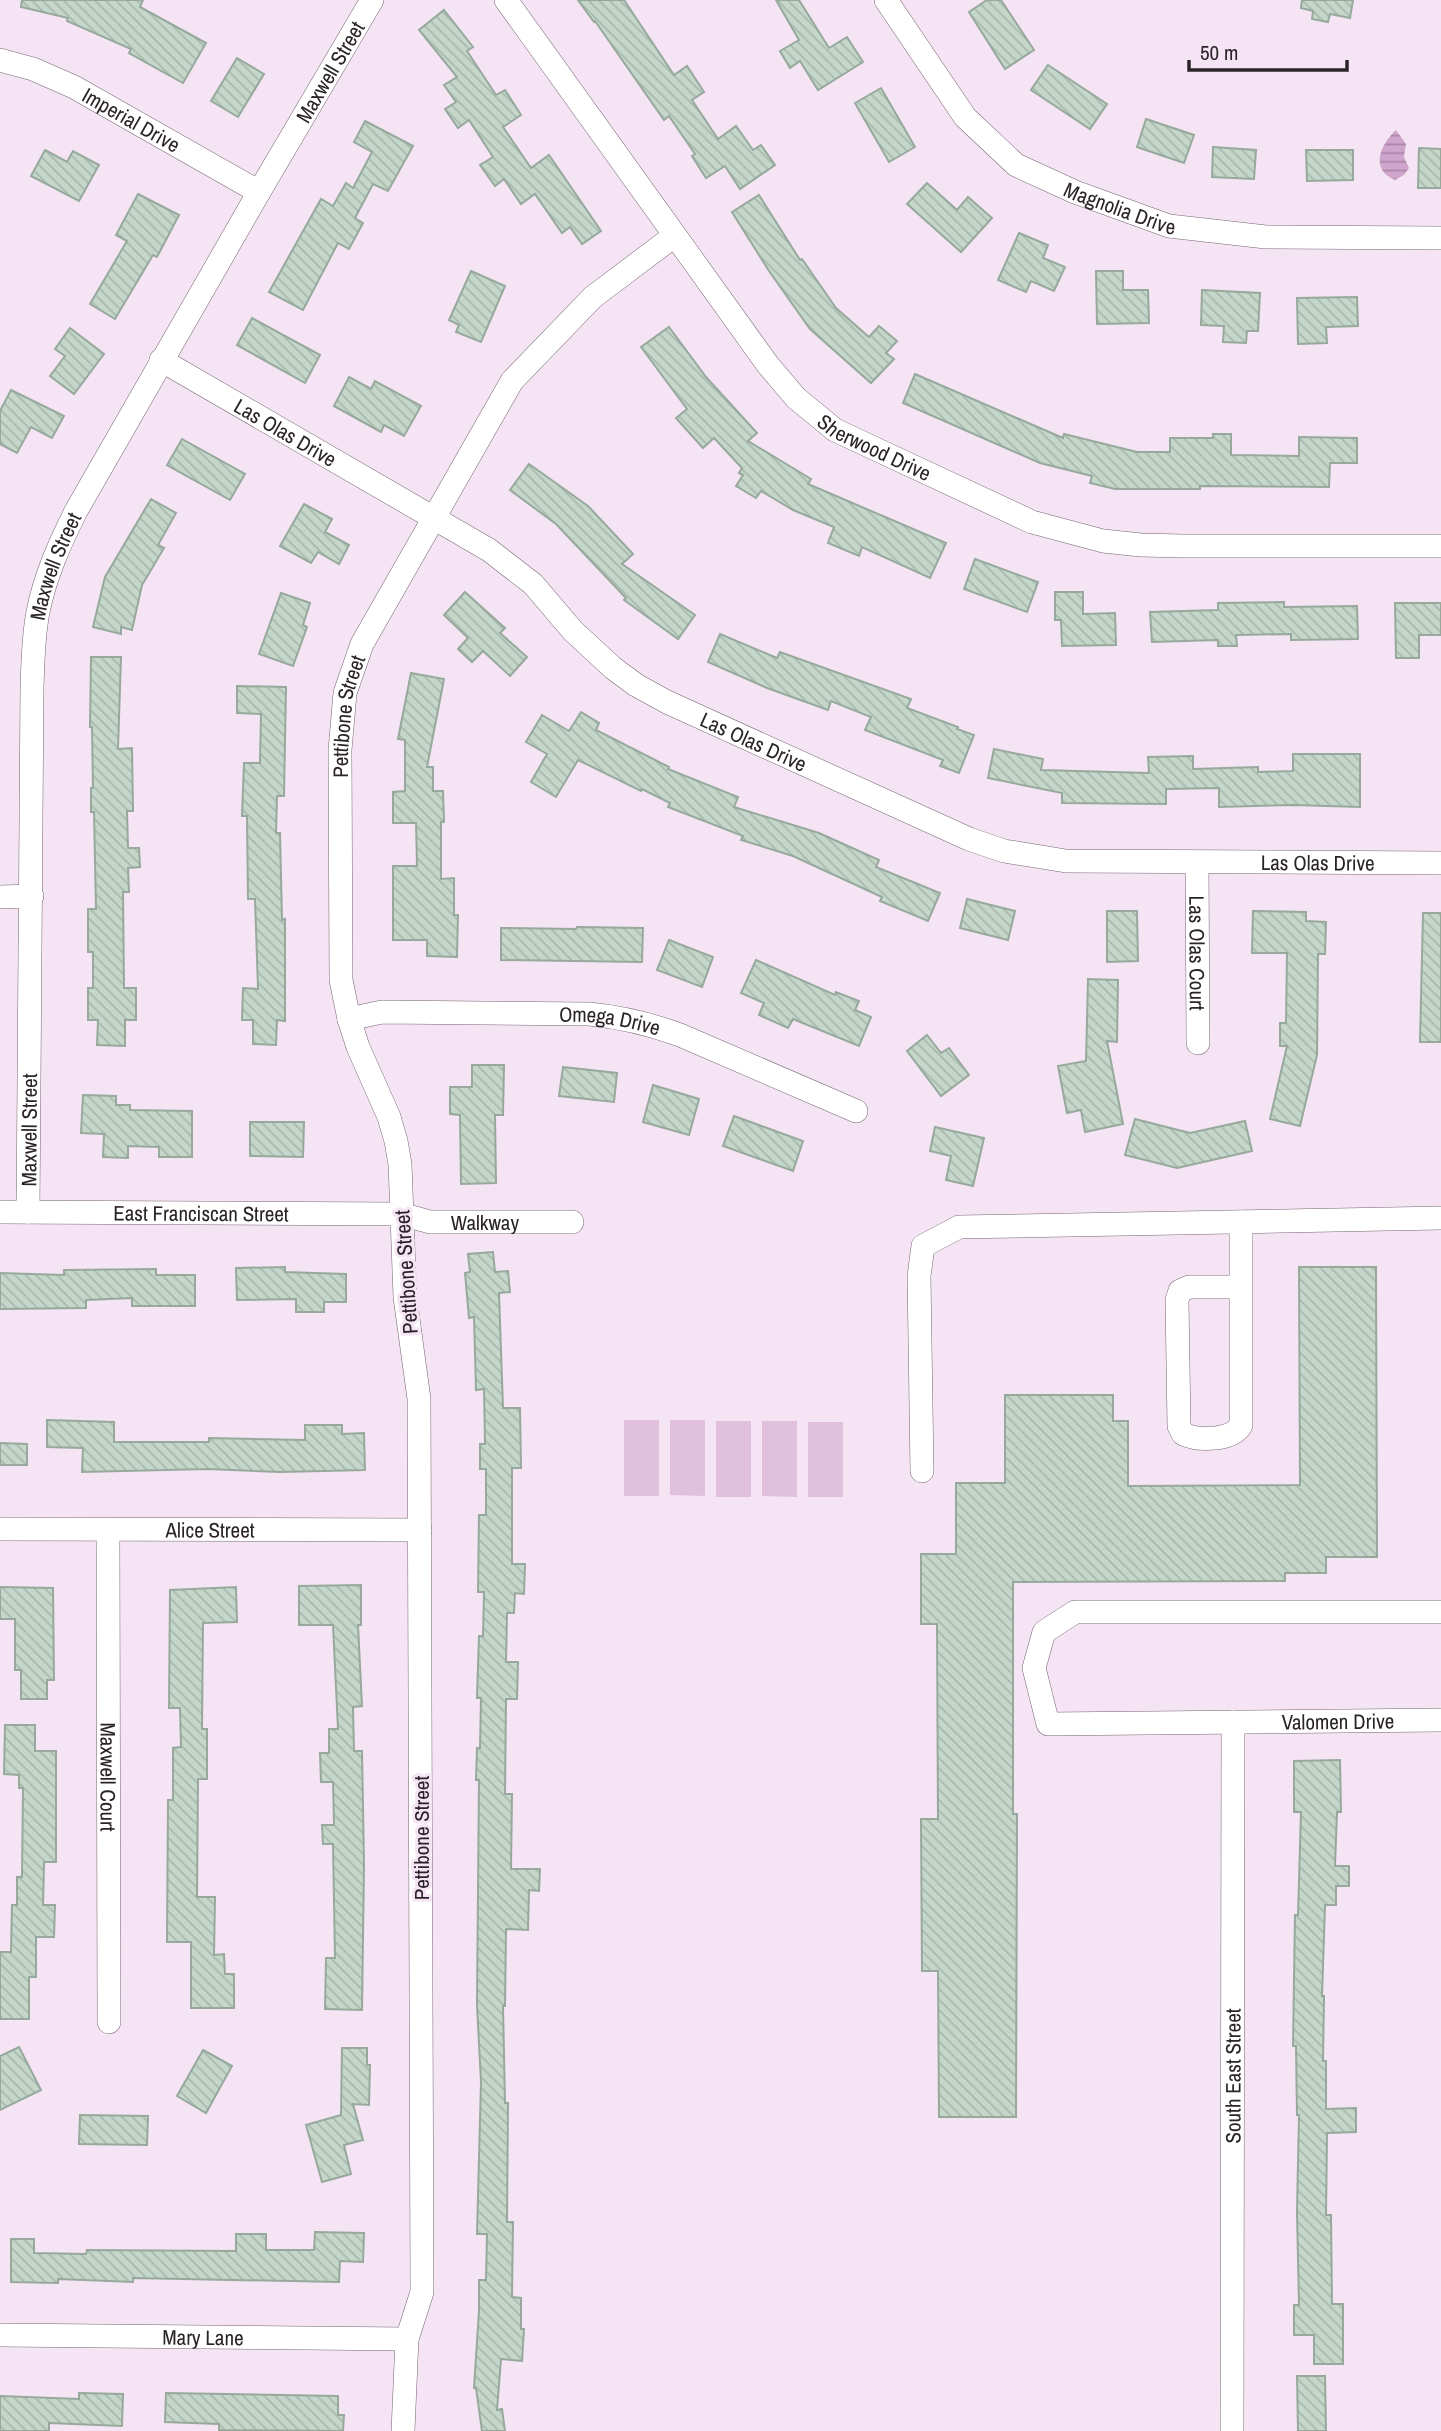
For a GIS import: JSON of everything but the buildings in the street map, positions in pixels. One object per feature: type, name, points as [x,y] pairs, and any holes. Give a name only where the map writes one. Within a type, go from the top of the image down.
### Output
[{"type":"street","name":"Maxwell Street","points":[[28,1212],[32,688],[37,613],[47,577],[60,543],[162,360],[372,0]]},
{"type":"street","name":"Sherwood Drive","points":[[506,0],[768,365],[796,398],[835,430],[1032,522],[1103,541],[1141,545],[1441,546]]},
{"type":"street","name":"Magnolia Drive","points":[[887,0],[965,117],[1016,164],[1074,192],[1169,226],[1266,237],[1441,238]]},
{"type":"street","name":"Imperial Drive","points":[[0,60],[33,69],[74,87],[259,192]]},
{"type":"street","name":"Pettibone Street","points":[[402,2431],[407,2339],[422,2292],[419,1399],[405,1297],[400,1164],[396,1141],[389,1117],[358,1047],[343,990],[340,961],[340,750],[345,693],[362,644],[512,382],[593,298],[674,236]]},
{"type":"street","name":"Las Olas Drive","points":[[162,360],[435,518],[512,566],[533,584],[593,650],[636,685],[667,702],[957,833],[1004,851],[1066,861],[1441,863]]},
{"type":"street","name":"Las Olas Court","points":[[1197,862],[1198,1043]]},
{"type":"street","points":[[0,897],[32,896]]},
{"type":"street","name":"Omega Drive","points":[[349,1019],[382,1012],[589,1014],[620,1017],[651,1024],[680,1035],[856,1111]]},
{"type":"street","name":"East Franciscan Street","points":[[0,1212],[401,1214]]},
{"type":"street","name":"Walkway","points":[[401,1214],[430,1222],[572,1222]]},
{"type":"street","points":[[922,1471],[919,1276],[923,1246],[959,1227],[1441,1218]]},
{"type":"street","points":[[1241,1222],[1241,1287],[1241,1425],[1236,1433],[1229,1436],[1191,1437],[1183,1434],[1179,1426],[1177,1300],[1180,1291],[1189,1287],[1241,1287]]},
{"type":"street","name":"Alice Street","points":[[0,1529],[421,1530]]},
{"type":"street","name":"Maxwell Court","points":[[108,1530],[109,2022]]},
{"type":"street","name":"Valomen Drive","points":[[1441,1612],[1074,1612],[1044,1632],[1034,1668],[1048,1724],[1441,1720]]},
{"type":"street","name":"South East Street","points":[[1232,2431],[1233,1722]]},
{"type":"street","name":"Mary Lane","points":[[0,2335],[407,2339]]},
{"type":"shaded area","points":[[1396,130],[1406,144],[1404,157],[1409,168],[1395,180],[1382,170],[1380,156],[1386,142]]},
{"type":"shaded area","points":[[624,1420],[659,1420],[659,1496],[624,1496]]},
{"type":"shaded area","points":[[670,1420],[705,1420],[705,1496],[670,1495]]},
{"type":"shaded area","points":[[716,1421],[751,1421],[751,1497],[716,1497]]},
{"type":"shaded area","points":[[762,1421],[797,1421],[797,1497],[762,1496]]},
{"type":"shaded area","points":[[808,1422],[843,1422],[843,1497],[808,1497]]}]
